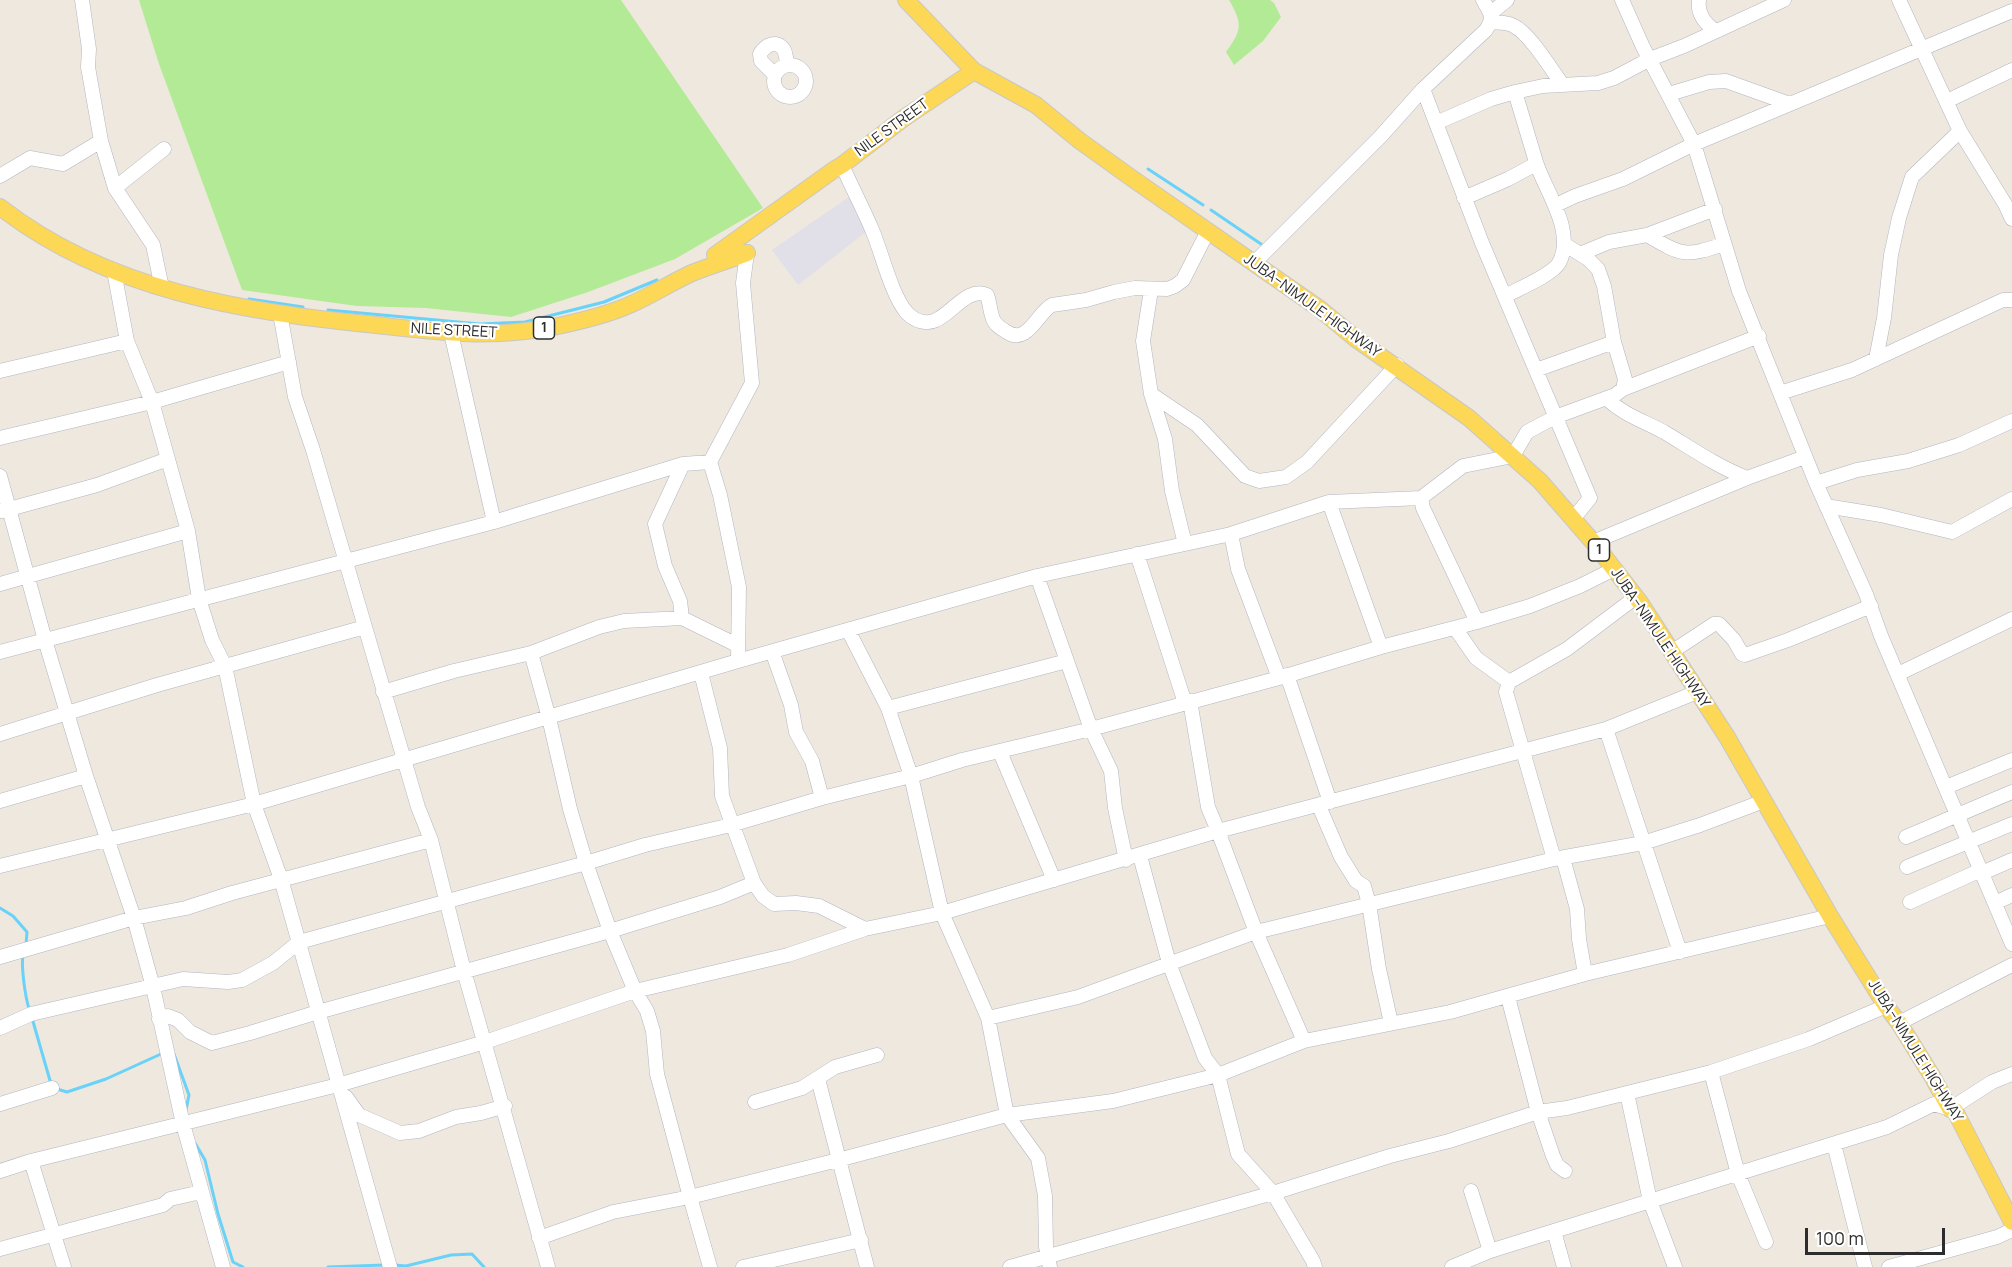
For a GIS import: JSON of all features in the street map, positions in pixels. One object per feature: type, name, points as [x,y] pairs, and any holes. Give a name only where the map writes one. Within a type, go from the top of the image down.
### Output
[{"type":"main road","name":"JUBA–NIMULE HIGHWAY","points":[[906,0],[974,71],[1036,105],[1080,141],[1320,309],[1356,339],[1468,418],[1540,481],[1593,542],[1636,597],[1727,737],[1830,916],[1932,1076],[1950,1109],[1955,1111],[2012,1222]]},
{"type":"main road","name":"NILE STREET","points":[[747,253],[715,255],[904,118],[974,71]]},
{"type":"main road","name":"NILE STREET","points":[[0,207],[62,246],[114,271],[162,288],[232,306],[475,335],[510,334],[554,327],[625,307],[692,273],[747,253]]},
{"type":"street","points":[[82,0],[88,67],[101,141],[115,188],[153,245],[162,288]]},
{"type":"street","points":[[1483,0],[1491,17],[1513,25],[1522,32],[1562,84]]},
{"type":"street","points":[[1255,262],[1381,136],[1422,89],[1485,30],[1491,17],[1507,0]]},
{"type":"street","points":[[1622,0],[1694,144],[1739,291],[1759,336],[1816,483],[1871,606],[1881,636],[1981,871],[2009,927],[2012,944]]},
{"type":"street","points":[[1699,0],[1702,20],[1715,31]]},
{"type":"street","points":[[1436,123],[1491,99],[1515,92],[1543,86],[1598,83],[1614,78],[1650,59],[1784,0]]},
{"type":"street","points":[[1899,0],[1960,131],[2008,202],[2012,219]]},
{"type":"street","points":[[1556,205],[1623,179],[1694,144],[2012,11]]},
{"type":"street","points":[[775,75],[761,61],[760,54],[766,46],[771,44],[782,48],[788,65]]},
{"type":"street","points":[[788,65],[800,67],[806,75],[806,85],[800,94],[790,97],[780,94],[774,86],[775,75],[780,68],[788,65]]},
{"type":"street","points":[[1947,101],[2012,70]]},
{"type":"street","points":[[1669,94],[1709,82],[1726,81],[1790,104]]},
{"type":"street","points":[[1422,89],[1504,296],[1590,498],[1573,519]]},
{"type":"street","points":[[1504,296],[1552,270],[1559,263],[1563,244],[1556,205],[1536,164],[1515,92]]},
{"type":"street","points":[[1876,359],[1899,218],[1912,177],[1960,131]]},
{"type":"street","points":[[0,176],[30,158],[63,164],[101,141]]},
{"type":"street","points":[[115,188],[164,149]]},
{"type":"street","points":[[1464,198],[1536,164]]},
{"type":"street","points":[[842,165],[873,232],[898,298],[908,313],[921,322],[929,323],[939,319],[971,295],[982,293],[987,295],[993,319],[1010,335],[1017,336],[1023,334],[1047,307],[1052,305],[1086,300],[1135,288],[1151,290],[1175,286],[1183,280],[1208,231]]},
{"type":"street","points":[[1580,254],[1609,242],[1647,235],[1715,209]]},
{"type":"street","points":[[1647,235],[1675,252],[1686,254],[1697,253],[1724,243]]},
{"type":"street","points":[[1563,244],[1598,268],[1604,285],[1614,342],[1625,379],[1623,389]]},
{"type":"street","points":[[738,661],[739,587],[720,495],[710,462],[752,383],[743,283],[747,253]]},
{"type":"street","points":[[114,271],[127,341],[152,402],[189,531],[199,599],[212,640],[225,666],[254,804],[281,879],[390,1267]]},
{"type":"street","points":[[1151,290],[1143,341],[1151,394],[1165,439],[1173,491],[1185,544]]},
{"type":"street","points":[[1780,393],[1852,370],[2003,300],[2012,300]]},
{"type":"street","points":[[280,313],[294,397],[313,450],[383,692],[430,840],[464,971],[548,1267]]},
{"type":"street","points":[[451,333],[494,522]]},
{"type":"street","points":[[0,866],[254,804],[403,758],[549,718],[738,661],[1037,576],[1231,534],[1329,502],[1421,498],[1463,466],[1513,456],[1527,432],[1555,417],[1607,399],[1623,389],[1759,336]]},
{"type":"street","points":[[0,371],[127,341]]},
{"type":"street","points":[[1536,369],[1614,342]]},
{"type":"street","points":[[0,438],[152,402],[289,362]]},
{"type":"street","points":[[1151,394],[1197,425],[1245,476],[1259,481],[1286,477],[1307,462],[1397,365]]},
{"type":"street","points":[[1607,399],[1616,408],[1637,420],[1662,431],[1727,470],[1747,478]]},
{"type":"street","points":[[1816,483],[1857,470],[1908,461],[1959,444],[2012,421]]},
{"type":"street","points":[[1593,542],[1805,456]]},
{"type":"street","points":[[4,511],[97,484],[168,459]]},
{"type":"street","points":[[0,652],[494,522],[683,464],[710,462]]},
{"type":"street","points":[[682,618],[680,601],[665,566],[655,524],[683,464]]},
{"type":"street","points":[[0,476],[4,511],[27,576],[106,839],[134,918],[153,987],[183,1124],[218,1266]]},
{"type":"street","points":[[1421,498],[1423,508],[1477,622]]},
{"type":"street","points":[[1826,506],[1881,515],[1952,532],[2012,499]]},
{"type":"street","points":[[1329,502],[1381,647]]},
{"type":"street","points":[[0,584],[189,531]]},
{"type":"street","points":[[1231,534],[1238,569],[1283,676],[1341,857],[1356,881],[1364,886],[1391,1023]]},
{"type":"street","points":[[1137,554],[1188,702],[1208,807],[1256,932],[1304,1041]]},
{"type":"street","points":[[0,1028],[31,1014],[183,979],[228,982],[242,980],[273,963],[299,942],[446,903],[645,845],[732,825],[962,760],[1091,729],[1477,622],[1530,606],[1580,586],[1614,569]]},
{"type":"street","points":[[1037,576],[1091,729],[1111,771],[1115,808],[1169,963],[1205,1058],[1218,1075],[1238,1154],[1273,1193],[1315,1267]]},
{"type":"street","points":[[1585,974],[1577,909],[1558,859],[1506,692],[1509,682],[1567,649],[1636,597]]},
{"type":"street","points":[[1673,651],[1714,624],[1719,624],[1745,655],[1871,606]]},
{"type":"street","points":[[383,692],[454,671],[531,653],[600,627],[624,621],[682,618],[737,645]]},
{"type":"street","points":[[1898,674],[2012,619]]},
{"type":"street","points":[[0,734],[67,712],[365,627]]},
{"type":"street","points":[[1455,628],[1476,658],[1509,682]]},
{"type":"street","points":[[848,630],[888,708],[911,776],[942,913],[988,1018],[1007,1115],[1038,1158],[1045,1196],[1048,1262]]},
{"type":"street","points":[[531,653],[586,863],[610,931],[634,991],[647,1011],[653,1031],[657,1074],[710,1267]]},
{"type":"street","points":[[773,654],[791,705],[796,732],[812,761],[822,798]]},
{"type":"street","points":[[888,708],[1067,661]]},
{"type":"street","points":[[701,673],[720,748],[722,796],[754,883],[763,896],[774,904],[796,903],[819,906],[865,929]]},
{"type":"street","points":[[0,1171],[31,1161],[339,1088],[485,1042],[634,991],[788,955],[865,929],[942,913],[1218,831],[1606,729],[1697,692]]},
{"type":"street","points":[[1606,729],[1680,952]]},
{"type":"street","points":[[1000,752],[1054,880]]},
{"type":"street","points":[[1946,787],[2012,760]]},
{"type":"street","points":[[0,801],[86,776]]},
{"type":"street","points":[[1906,837],[2012,792]]},
{"type":"street","points":[[988,1018],[1078,997],[1256,932],[1558,859],[1643,843],[1764,801]]},
{"type":"street","points":[[1907,867],[2012,824]]},
{"type":"street","points":[[0,957],[134,918],[186,908],[232,892],[430,840]]},
{"type":"street","points":[[1910,902],[2012,860]]},
{"type":"street","points":[[159,1019],[168,1016],[178,1020],[190,1032],[212,1043],[610,931],[720,897],[754,883]]},
{"type":"street","points":[[1995,903],[2012,895]]},
{"type":"street","points":[[539,1238],[613,1212],[690,1197],[1007,1115],[1113,1101],[1218,1075],[1304,1041],[1450,1012],[1585,974],[1830,916]]},
{"type":"street","points":[[1899,1023],[2012,965]]},
{"type":"street","points":[[1508,997],[1538,1112],[1557,1165],[1565,1171]]},
{"type":"street","points":[[1010,1267],[1048,1262],[1538,1112],[1566,1108],[1711,1072],[1809,1039],[1886,1006]]},
{"type":"street","points":[[755,1102],[802,1088],[835,1067],[877,1055]]},
{"type":"street","points":[[1711,1072],[1738,1174],[1766,1242]]},
{"type":"street","points":[[1452,1267],[1490,1251],[1887,1127],[1934,1104],[1950,1109],[1992,1082],[2012,1074]]},
{"type":"street","points":[[818,1079],[867,1267]]},
{"type":"street","points":[[0,1104],[52,1088]]},
{"type":"street","points":[[339,1088],[359,1115],[400,1133],[419,1131],[456,1117],[504,1106]]},
{"type":"street","points":[[1627,1093],[1650,1201],[1675,1267]]},
{"type":"street","points":[[1834,1144],[1865,1267]]},
{"type":"street","points":[[31,1161],[64,1267]]},
{"type":"street","points":[[1471,1191],[1490,1251]]},
{"type":"street","points":[[0,1249],[163,1205],[170,1199],[201,1192]]},
{"type":"street","points":[[1889,1267],[1997,1237],[2012,1230]]},
{"type":"street","points":[[1554,1231],[1564,1267]]},
{"type":"street","points":[[743,1267],[861,1240]]},
{"type":"shaded area","points":[[849,197],[867,231],[798,285],[772,250]]},
{"type":"green space","points":[[139,0],[621,0],[763,208],[675,259],[588,292],[511,317],[426,308],[357,306],[242,290],[159,64]]},
{"type":"green space","points":[[1229,0],[1270,0],[1281,17],[1263,41],[1234,65],[1226,52],[1239,27],[1237,15]]},
{"type":"waterway","points":[[1148,169],[1203,205]]},
{"type":"waterway","points":[[1211,210],[1261,244]]},
{"type":"waterway","points":[[328,310],[480,324],[525,322],[604,302],[657,280]]},
{"type":"waterway","points":[[249,299],[303,307]]},
{"type":"waterway","points":[[0,908],[13,916],[27,932],[26,945]]},
{"type":"waterway","points":[[23,954],[24,981],[29,1009]]},
{"type":"waterway","points":[[32,1018],[51,1084]]},
{"type":"waterway","points":[[57,1089],[67,1092],[106,1079],[161,1054]]},
{"type":"waterway","points":[[174,1054],[189,1095],[186,1110]]},
{"type":"waterway","points":[[195,1143],[205,1160],[233,1262],[243,1267]]},
{"type":"waterway","points":[[394,1265],[406,1266],[451,1255],[472,1254],[484,1267]]},
{"type":"waterway","points":[[328,1267],[384,1265]]}]
